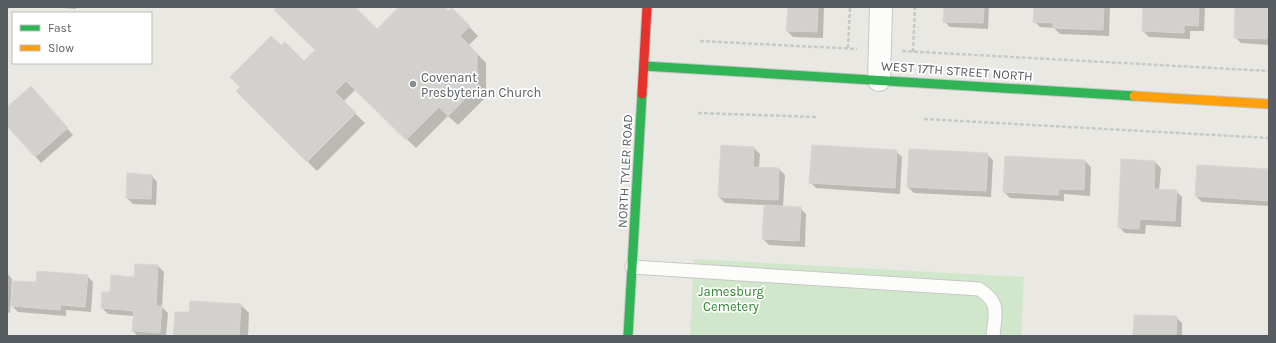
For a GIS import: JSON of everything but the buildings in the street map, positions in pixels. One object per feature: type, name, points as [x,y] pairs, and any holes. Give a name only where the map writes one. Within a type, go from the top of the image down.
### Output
[{"type":"street","name":"NORTH TYLER ROAD","points":[[628,336],[647,7]]},
{"type":"street","points":[[879,80],[881,7]]},
{"type":"street","name":"WEST 17TH STREET NORTH","points":[[644,66],[1269,104]]},
{"type":"lane","points":[[632,268],[979,289],[989,295],[995,304],[993,336]]},
{"type":"path","points":[[848,48],[850,7]]},
{"type":"path","points":[[913,52],[915,7]]},
{"type":"path","points":[[700,41],[1269,71]]},
{"type":"path","points":[[698,113],[817,117]]},
{"type":"path","points":[[924,119],[1269,138]]},
{"type":"green space","name":"Jamesburg Cemetery","points":[[694,259],[1024,277],[1021,336],[690,336]]},
{"type":"traffic: fast","points":[[644,66],[1134,96]]},
{"type":"traffic: fast","points":[[628,336],[642,94]]},
{"type":"traffic: slow","points":[[1134,96],[1269,104]]},
{"type":"traffic: jam","points":[[642,94],[647,7]]},
{"type":"place","name":"Covenant Presbyterian Church","points":[[413,84]]}]
